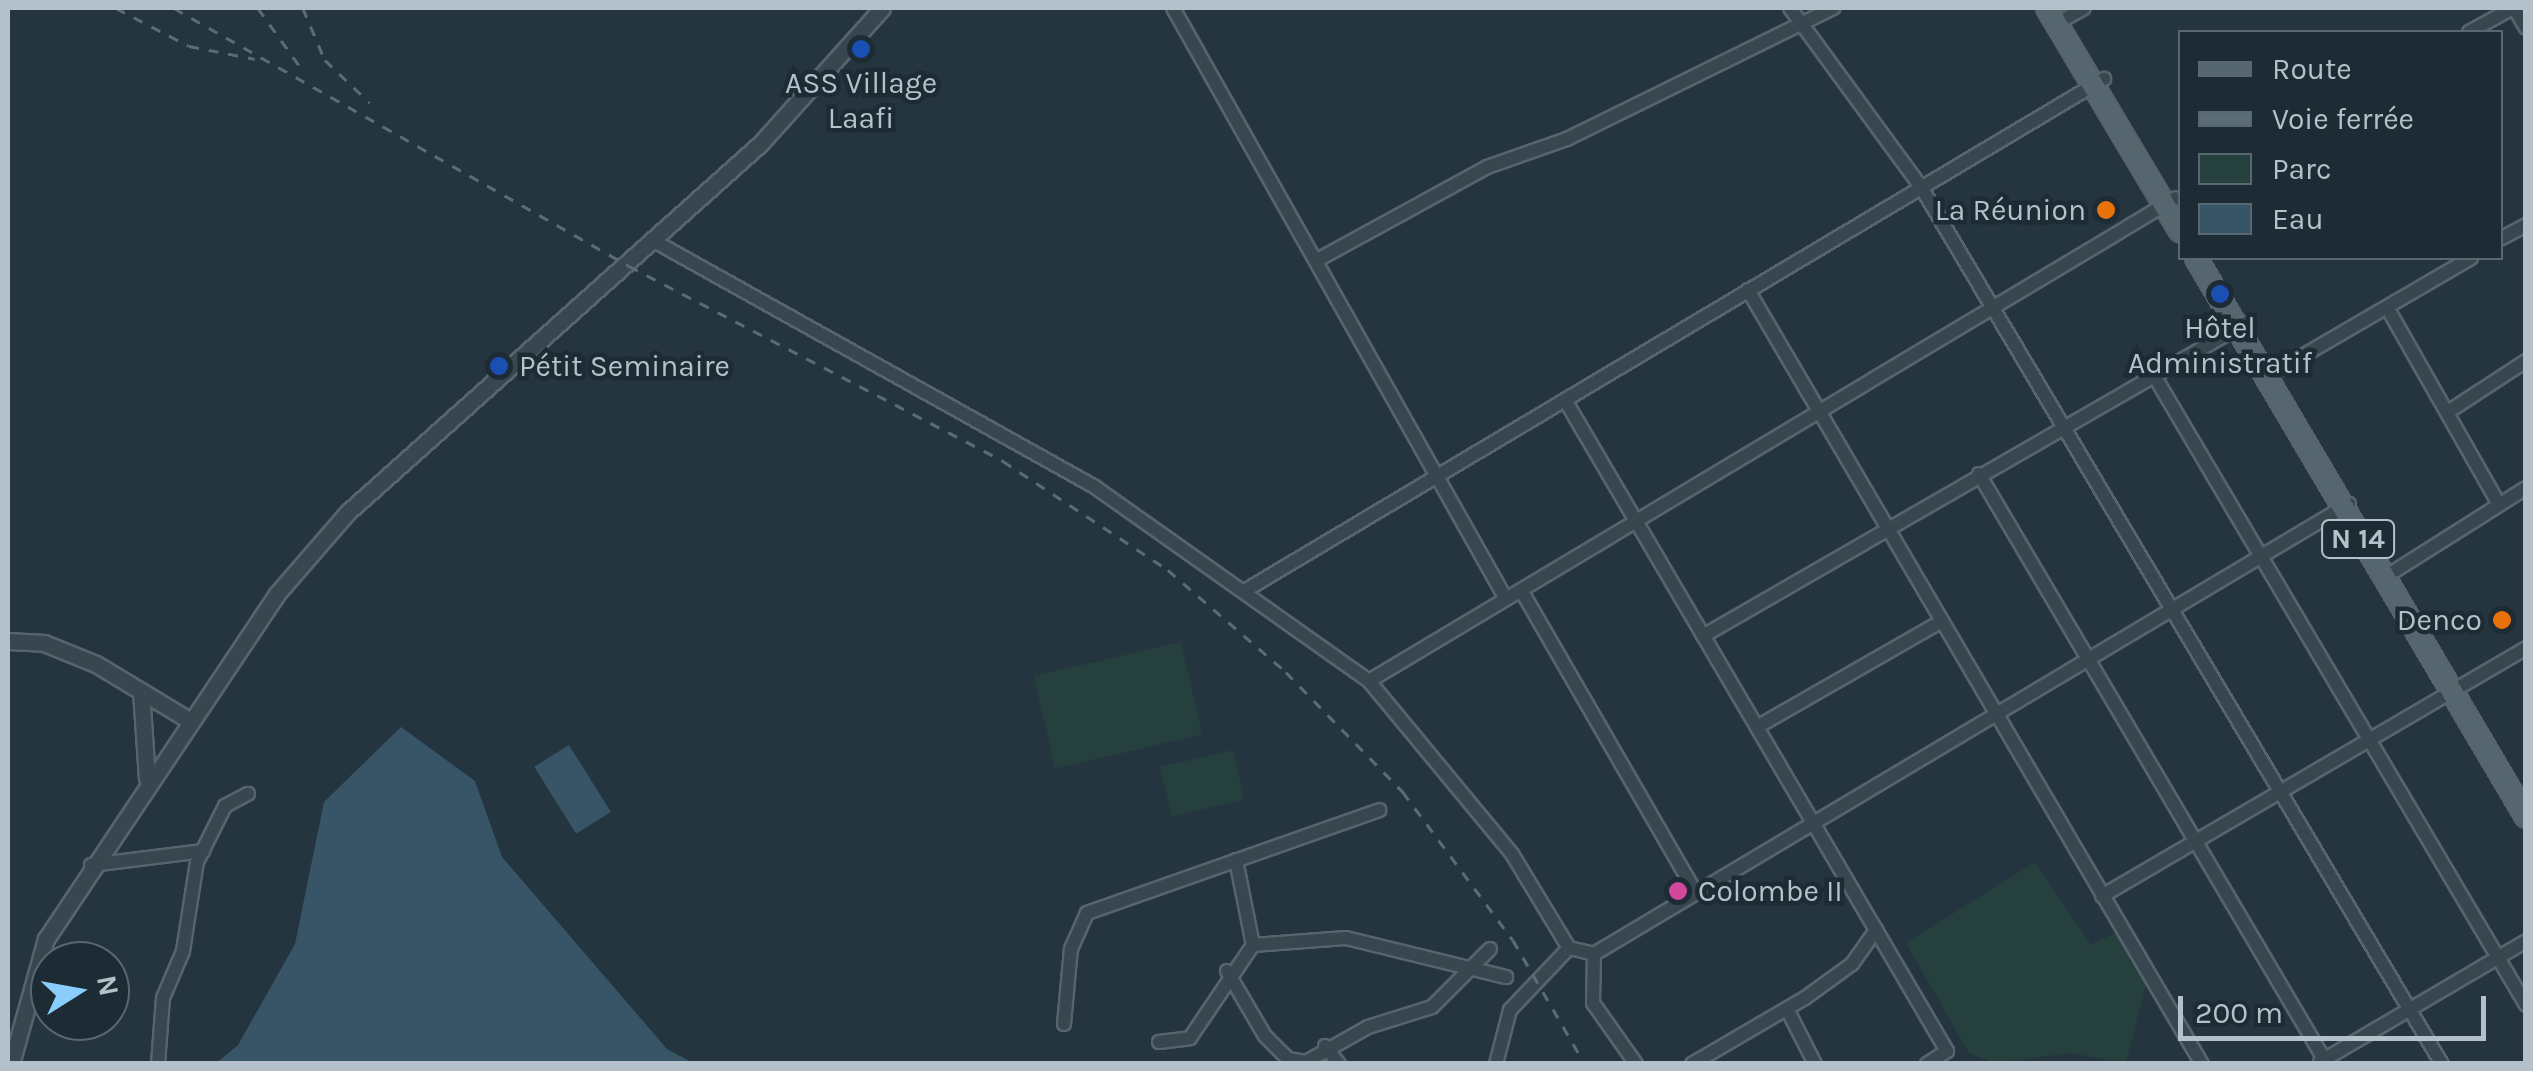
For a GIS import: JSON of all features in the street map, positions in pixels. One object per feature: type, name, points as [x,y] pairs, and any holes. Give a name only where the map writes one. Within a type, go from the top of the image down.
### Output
[{"type":"main road","points":[[2046,8],[2174,203]]},
{"type":"main road","points":[[2071,11],[2098,82]]},
{"type":"main road","name":"N 14","points":[[2197,260],[2387,576],[2526,793]]},
{"type":"main road","name":"N 14","points":[[2210,260],[2240,326]]},
{"type":"main road","name":"N 14","points":[[2457,688],[2526,817]]},
{"type":"street","points":[[12,1064],[36,964],[87,866],[187,719],[348,512],[761,143],[882,8]]},
{"type":"street","points":[[1173,8],[1321,258],[1434,478],[1506,600]]},
{"type":"street","points":[[1790,8],[1921,188],[2442,1064]]},
{"type":"street","points":[[1321,258],[1487,167],[1567,138],[1833,8]]},
{"type":"street","points":[[2473,30],[2513,8],[2526,28]]},
{"type":"street","points":[[1246,590],[2098,82]]},
{"type":"street","points":[[1369,681],[2174,203]]},
{"type":"street","points":[[2503,238],[2526,225]]},
{"type":"street","points":[[654,241],[1095,487],[1246,590],[1369,681],[1512,854],[1569,948],[1594,954],[2345,506]]},
{"type":"street","points":[[2269,375],[2468,260]]},
{"type":"street","points":[[1748,290],[2202,1064]]},
{"type":"street","points":[[2388,309],[2451,410],[2499,504]]},
{"type":"street","points":[[1704,636],[2152,372],[2240,326]]},
{"type":"street","points":[[2451,410],[2526,361]]},
{"type":"street","points":[[2152,372],[2526,1005]]},
{"type":"street","points":[[1564,400],[1947,1051],[1927,1064]]},
{"type":"street","points":[[1979,474],[2323,1062],[2526,942]]},
{"type":"street","points":[[2387,576],[2526,488]]},
{"type":"street","points":[[1521,590],[1696,893]]},
{"type":"street","points":[[1757,727],[1942,621]]},
{"type":"street","points":[[8,641],[44,643],[141,691],[187,719]]},
{"type":"street","points":[[2102,896],[2526,648]]},
{"type":"street","points":[[141,691],[147,778]]},
{"type":"street","points":[[158,1064],[163,998],[183,951],[203,852],[225,806],[248,794]]},
{"type":"street","points":[[1064,1024],[1072,949],[1087,912],[1379,810]]},
{"type":"street","points":[[87,866],[203,852]]},
{"type":"street","points":[[1236,860],[1253,946]]},
{"type":"street","points":[[1692,1064],[1787,1009],[1852,964],[1876,930]]},
{"type":"street","points":[[1159,1042],[1190,1038],[1227,971],[1253,946],[1346,938],[1506,977]]},
{"type":"street","points":[[1496,1064],[1510,1010],[1569,948]]},
{"type":"street","points":[[1227,971],[1265,1036],[1288,1059],[1306,1062],[1325,1046],[1432,1008],[1452,979],[1473,971],[1490,949]]},
{"type":"street","points":[[1594,954],[1592,1003],[1636,1064]]},
{"type":"street","points":[[1787,1009],[1815,1064]]},
{"type":"street","points":[[1325,1046],[1338,1064]]},
{"type":"green space","points":[[1181,642],[1202,735],[1055,769],[1034,676]]},
{"type":"green space","points":[[1233,750],[1244,800],[1171,817],[1160,767]]},
{"type":"green space","points":[[2035,862],[2091,945],[2122,929],[2149,974],[2126,1063],[2070,1053],[1995,1063],[1969,1053],[1906,943]]},
{"type":"water","points":[[401,727],[475,781],[502,857],[667,1049],[693,1063],[216,1063],[238,1045],[295,944],[324,802]]},
{"type":"water","points":[[569,745],[611,812],[576,834],[534,767]]},
{"type":"railway","points":[[116,8],[189,46],[255,59]]},
{"type":"railway","points":[[174,8],[629,266],[1003,461],[1168,570],[1286,672],[1403,792],[1513,940],[1585,1064]]},
{"type":"railway","points":[[258,8],[304,72]]},
{"type":"railway","points":[[303,8],[325,60],[370,103]]},
{"type":"place","name":"ASS Village Laafi","points":[[861,49]]},
{"type":"place","name":"La Réunion","points":[[2106,210]]},
{"type":"place","name":"Hôtel Administratif","points":[[2220,294]]},
{"type":"place","name":"Pétit Seminaire","points":[[499,366]]},
{"type":"place","name":"Denco","points":[[2502,620]]},
{"type":"place","name":"Colombe II","points":[[1678,891]]}]
